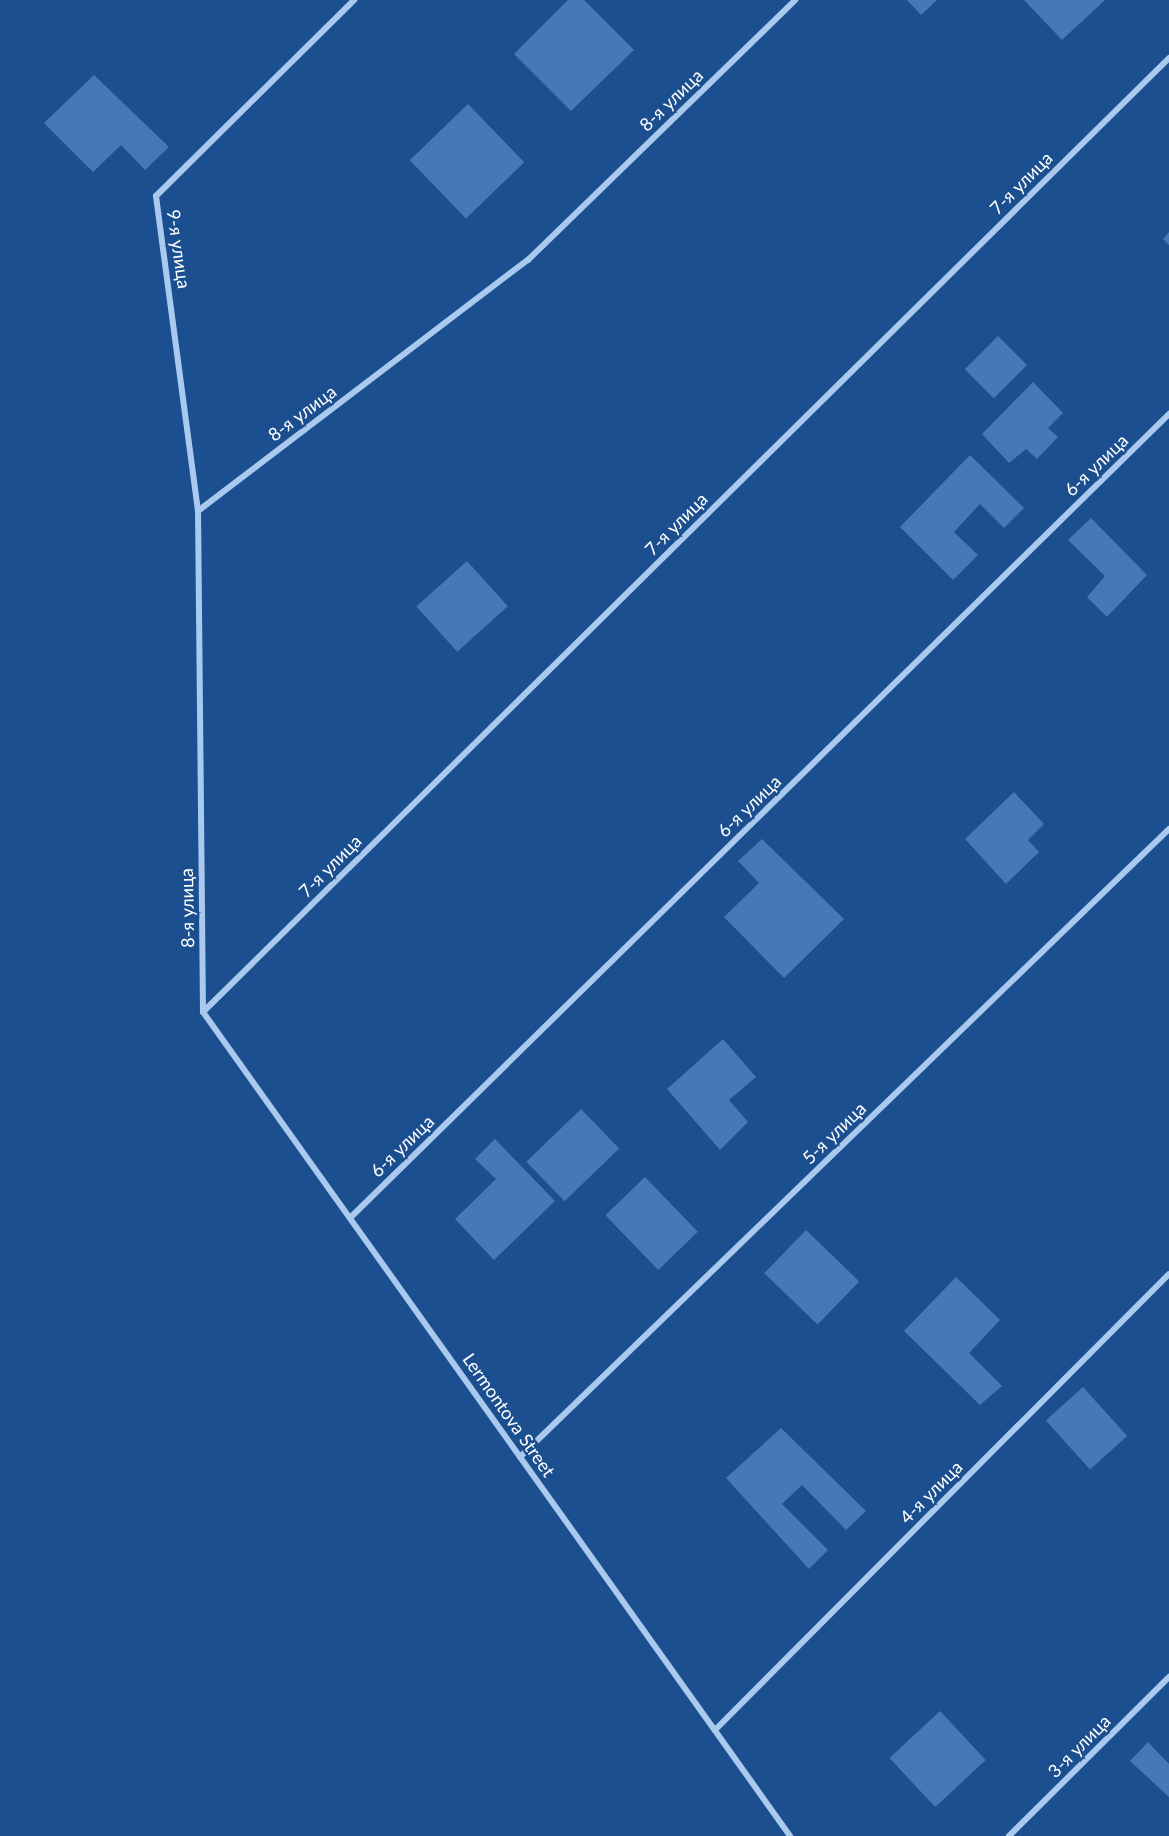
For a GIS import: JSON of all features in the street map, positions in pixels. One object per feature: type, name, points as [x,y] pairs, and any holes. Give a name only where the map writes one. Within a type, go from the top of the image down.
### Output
[{"type":"street","name":"9-я улица","points":[[198,511],[156,196],[354,0]]},
{"type":"street","name":"8-я улица","points":[[203,1012],[198,511],[528,260],[795,0]]},
{"type":"street","name":"7-я улица","points":[[203,1012],[1169,57]]},
{"type":"street","name":"6-я улица","points":[[350,1218],[1169,414]]},
{"type":"street","name":"5-я улица","points":[[520,1457],[1169,829]]},
{"type":"street","name":"Lermontova Street","points":[[203,1012],[790,1836]]},
{"type":"street","name":"4-я улица","points":[[715,1731],[1169,1274]]},
{"type":"street","name":"3-я улица","points":[[1009,1836],[1169,1677]]},
{"type":"building","points":[[568,0],[584,0],[634,50],[571,111],[514,54]]},
{"type":"building","points":[[907,0],[937,0],[921,15]]},
{"type":"building","points":[[1024,0],[1105,0],[1062,40]]},
{"type":"building","points":[[94,75],[169,147],[145,170],[121,145],[93,172],[44,123]]},
{"type":"building","points":[[468,104],[524,162],[466,219],[410,160]]},
{"type":"building","points":[[1169,232],[1169,245],[1163,239]]},
{"type":"building","points":[[998,336],[1027,365],[994,398],[965,369]]},
{"type":"building","points":[[1033,382],[1063,413],[1048,428],[1058,437],[1037,459],[1026,449],[1009,463],[982,434]]},
{"type":"building","points":[[970,455],[1024,508],[1004,528],[980,504],[954,532],[978,555],[953,580],[900,527]]},
{"type":"building","points":[[1091,518],[1147,575],[1107,617],[1087,597],[1105,576],[1068,540]]},
{"type":"building","points":[[467,561],[508,606],[457,652],[416,607]]},
{"type":"building","points":[[1014,792],[1044,824],[1028,840],[1039,852],[1006,884],[965,839]]},
{"type":"building","points":[[762,839],[844,919],[784,978],[724,917],[759,883],[738,861]]},
{"type":"building","points":[[723,1039],[756,1077],[729,1100],[748,1122],[720,1150],[667,1089]]},
{"type":"building","points":[[581,1109],[619,1149],[565,1201],[526,1162]]},
{"type":"building","points":[[495,1139],[555,1201],[494,1260],[455,1219],[496,1179],[475,1159]]},
{"type":"building","points":[[645,1177],[698,1232],[658,1270],[605,1215]]},
{"type":"building","points":[[806,1230],[859,1281],[818,1325],[764,1273]]},
{"type":"building","points":[[956,1277],[1000,1320],[969,1353],[1002,1386],[980,1405],[904,1331]]},
{"type":"building","points":[[1083,1387],[1127,1436],[1090,1470],[1046,1420]]},
{"type":"building","points":[[781,1428],[866,1511],[846,1530],[802,1485],[782,1504],[828,1550],[809,1569],[726,1478]]},
{"type":"building","points":[[940,1711],[986,1760],[935,1807],[890,1758]]},
{"type":"building","points":[[1148,1742],[1169,1764],[1169,1797],[1130,1761]]}]
